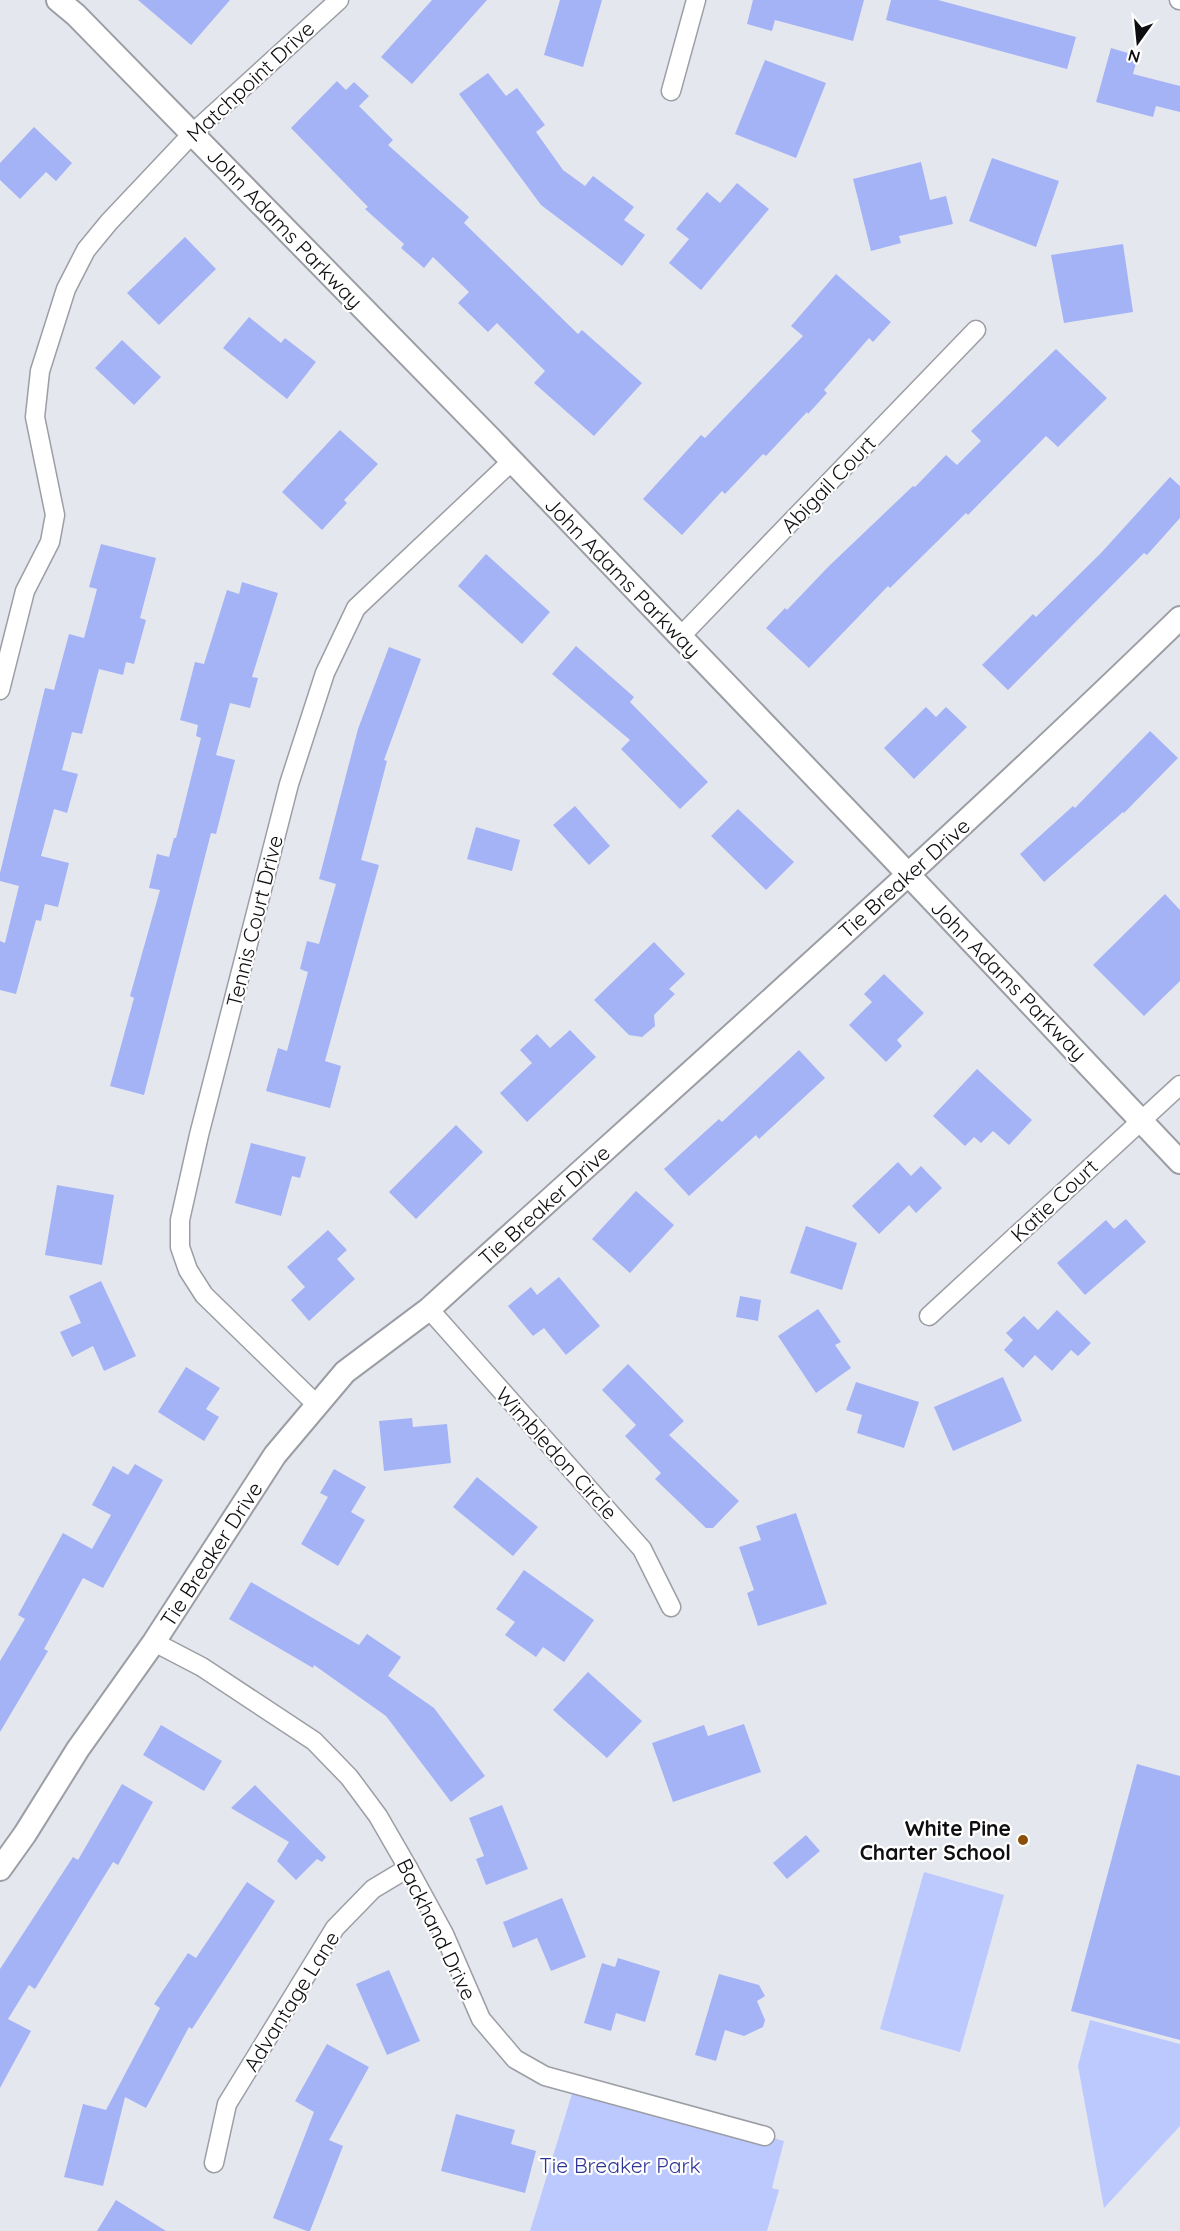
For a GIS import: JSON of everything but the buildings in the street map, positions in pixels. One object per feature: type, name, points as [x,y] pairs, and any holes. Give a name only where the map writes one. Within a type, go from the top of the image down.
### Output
[{"type":"street","name":"John Adams Parkway","points":[[58,0],[76,15],[193,133],[512,461],[909,874],[1180,1162]]},
{"type":"street","name":"Matchpoint Drive","points":[[0,690],[25,591],[50,542],[55,515],[35,417],[40,371],[66,289],[86,250],[109,222],[193,133],[339,0]]},
{"type":"street","points":[[671,91],[696,0]]},
{"type":"street","name":"Abigail Court","points":[[680,638],[976,330]]},
{"type":"street","name":"Tennis Court Drive","points":[[316,1404],[204,1295],[188,1270],[180,1247],[180,1220],[199,1136],[289,784],[325,673],[356,608],[512,461]]},
{"type":"street","name":"Tie Breaker Drive","points":[[0,1869],[25,1834],[78,1749],[154,1642],[275,1455],[345,1372],[429,1309],[909,874],[1060,734],[1180,618]]},
{"type":"street","name":"Katie Court","points":[[929,1316],[1180,1085]]},
{"type":"street","name":"Wimbledon Circle","points":[[429,1309],[642,1549],[671,1607]]},
{"type":"street","name":"Backhand Drive","points":[[154,1642],[202,1667],[314,1741],[349,1777],[378,1816],[408,1868],[444,1934],[481,2019],[515,2059],[545,2076],[765,2136]]},
{"type":"street","name":"Advantage Lane","points":[[214,2163],[227,2104],[335,1928],[373,1889],[408,1868]]},
{"type":"green space","points":[[924,1872],[1004,1895],[960,2052],[880,2029]]},
{"type":"green space","points":[[1090,2020],[1180,2044],[1180,2126],[1104,2208],[1078,2066]]},
{"type":"green space","name":"Tie Breaker Park","points":[[575,2084],[784,2141],[772,2188],[779,2190],[767,2231],[530,2231]]},
{"type":"place","name":"White Pine Charter School","points":[[1023,1840]]}]
